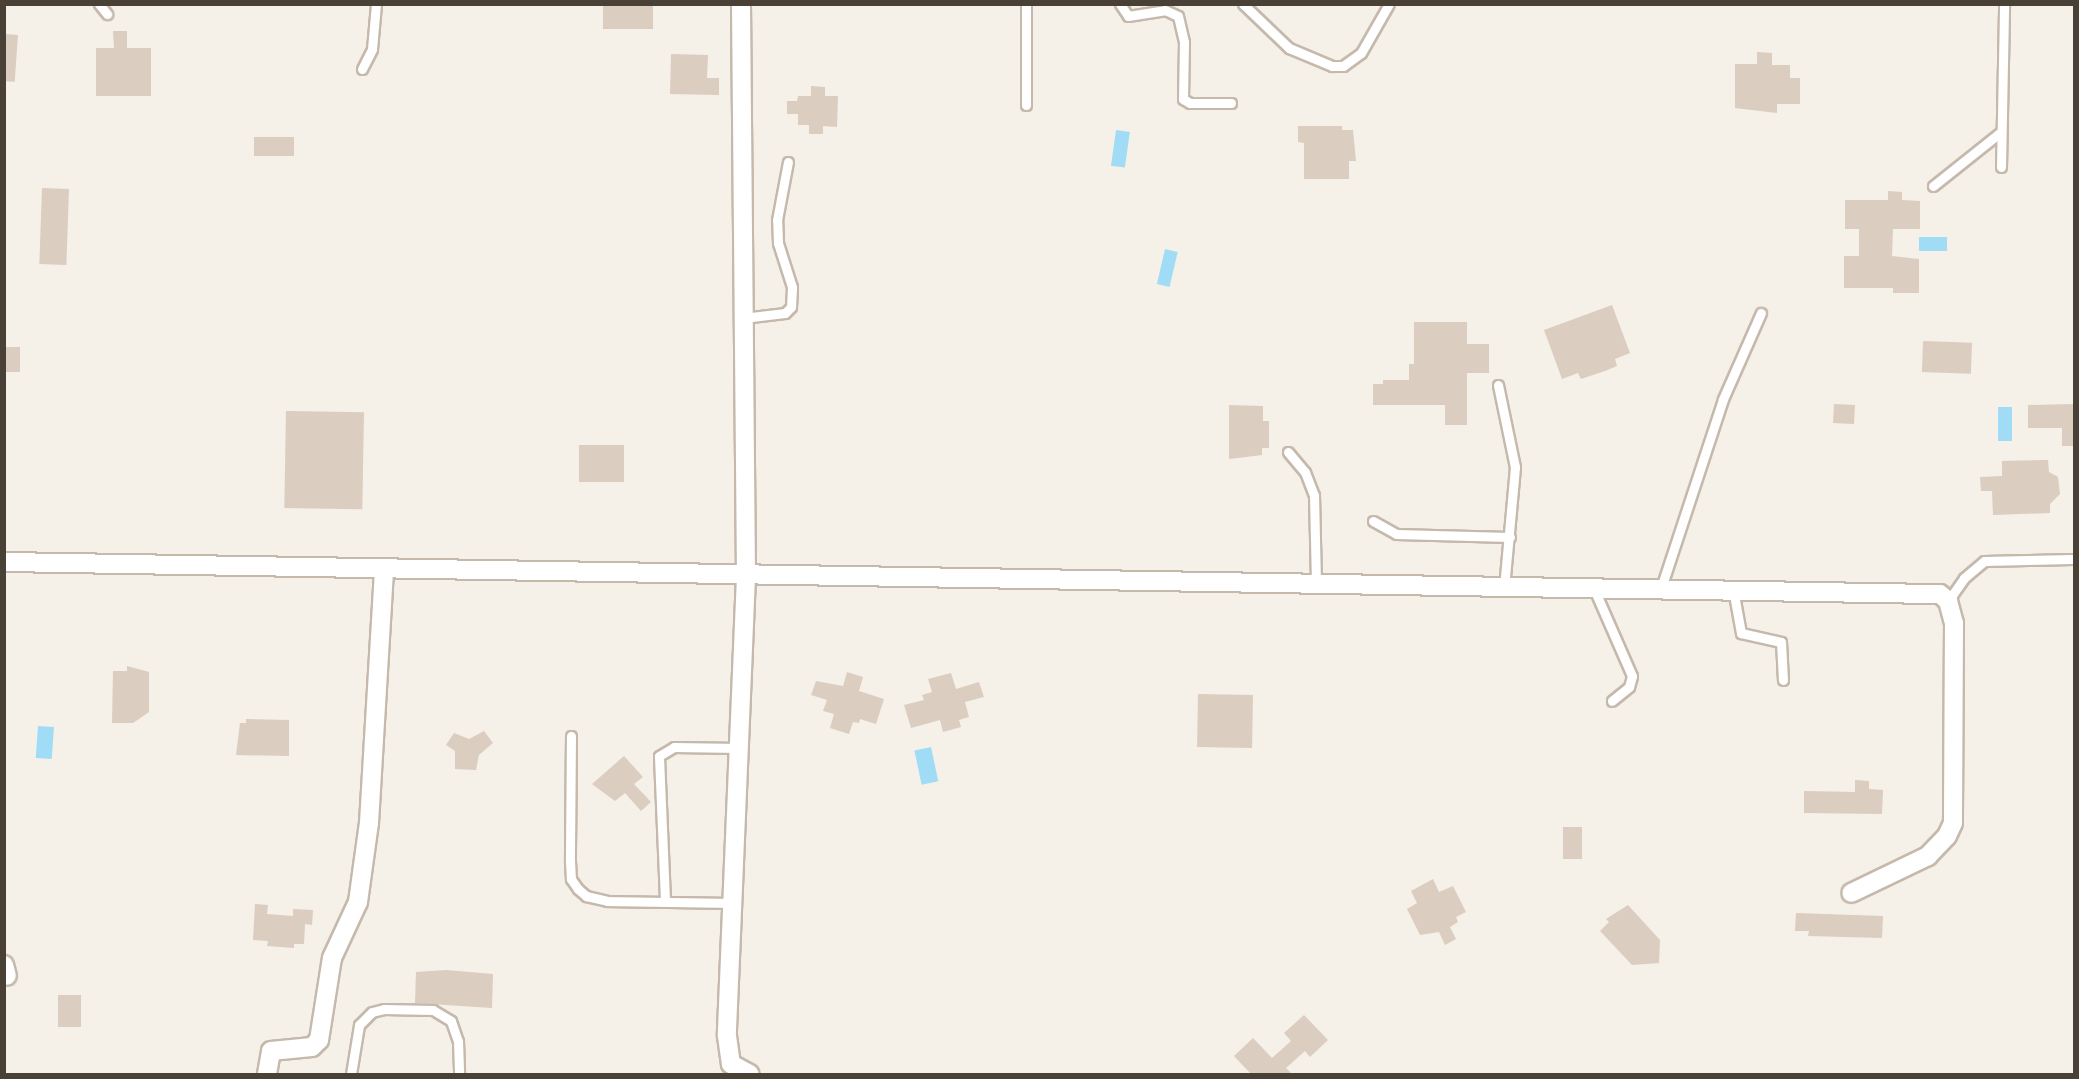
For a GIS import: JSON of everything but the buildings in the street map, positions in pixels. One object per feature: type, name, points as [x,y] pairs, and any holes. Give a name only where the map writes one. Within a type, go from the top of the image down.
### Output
[{"type":"street","points":[[741,4],[746,576],[740,748],[730,903],[728,1050],[736,1070],[750,1074]]},
{"type":"street","points":[[4,562],[1316,584],[1504,590],[1661,588],[1928,592],[1948,601],[1954,623],[1953,823],[1947,836],[1928,856],[1851,893]]},
{"type":"street","points":[[267,1074],[271,1051],[312,1047],[319,1040],[332,958],[358,902],[370,812],[384,570]]},
{"type":"lane","points":[[99,4],[107,14]]},
{"type":"lane","points":[[362,69],[372,49],[376,4]]},
{"type":"lane","points":[[1026,4],[1026,105]]},
{"type":"lane","points":[[1120,4],[1128,16],[1165,10],[1178,16],[1184,42],[1183,99],[1190,103],[1231,103]]},
{"type":"lane","points":[[1243,4],[1289,48],[1332,66],[1343,66],[1361,53],[1389,4]]},
{"type":"lane","points":[[2001,167],[2004,4]]},
{"type":"lane","points":[[1933,186],[2001,132]]},
{"type":"lane","points":[[743,318],[776,316],[791,307],[792,287],[778,243],[777,220],[788,162]]},
{"type":"lane","points":[[1661,588],[1723,399],[1761,313]]},
{"type":"lane","points":[[1498,386],[1515,467],[1504,590]]},
{"type":"lane","points":[[1288,453],[1305,472],[1314,495],[1316,584]]},
{"type":"lane","points":[[1373,521],[1396,534],[1510,537]]},
{"type":"lane","points":[[1948,601],[1964,578],[1984,561],[2072,560]]},
{"type":"lane","points":[[1594,589],[1632,675],[1629,687],[1612,702]]},
{"type":"lane","points":[[1733,589],[1741,633],[1781,642],[1783,680]]},
{"type":"lane","points":[[570,736],[572,879],[586,896],[607,902],[666,900],[730,903]]},
{"type":"lane","points":[[666,900],[659,756],[674,747],[740,748]]},
{"type":"lane","points":[[351,1074],[359,1025],[372,1012],[384,1009],[432,1010],[452,1022],[458,1041],[459,1074]]},
{"type":"water","points":[[1116,130],[1130,132],[1125,168],[1111,166]]},
{"type":"water","points":[[1919,237],[1947,237],[1947,251],[1919,251]]},
{"type":"water","points":[[1165,249],[1178,252],[1170,287],[1157,284]]},
{"type":"water","points":[[1998,407],[2012,407],[2012,441],[1998,441]]},
{"type":"water","points":[[38,726],[54,727],[52,759],[36,758]]},
{"type":"water","points":[[931,747],[938,781],[922,785],[914,751]]}]
